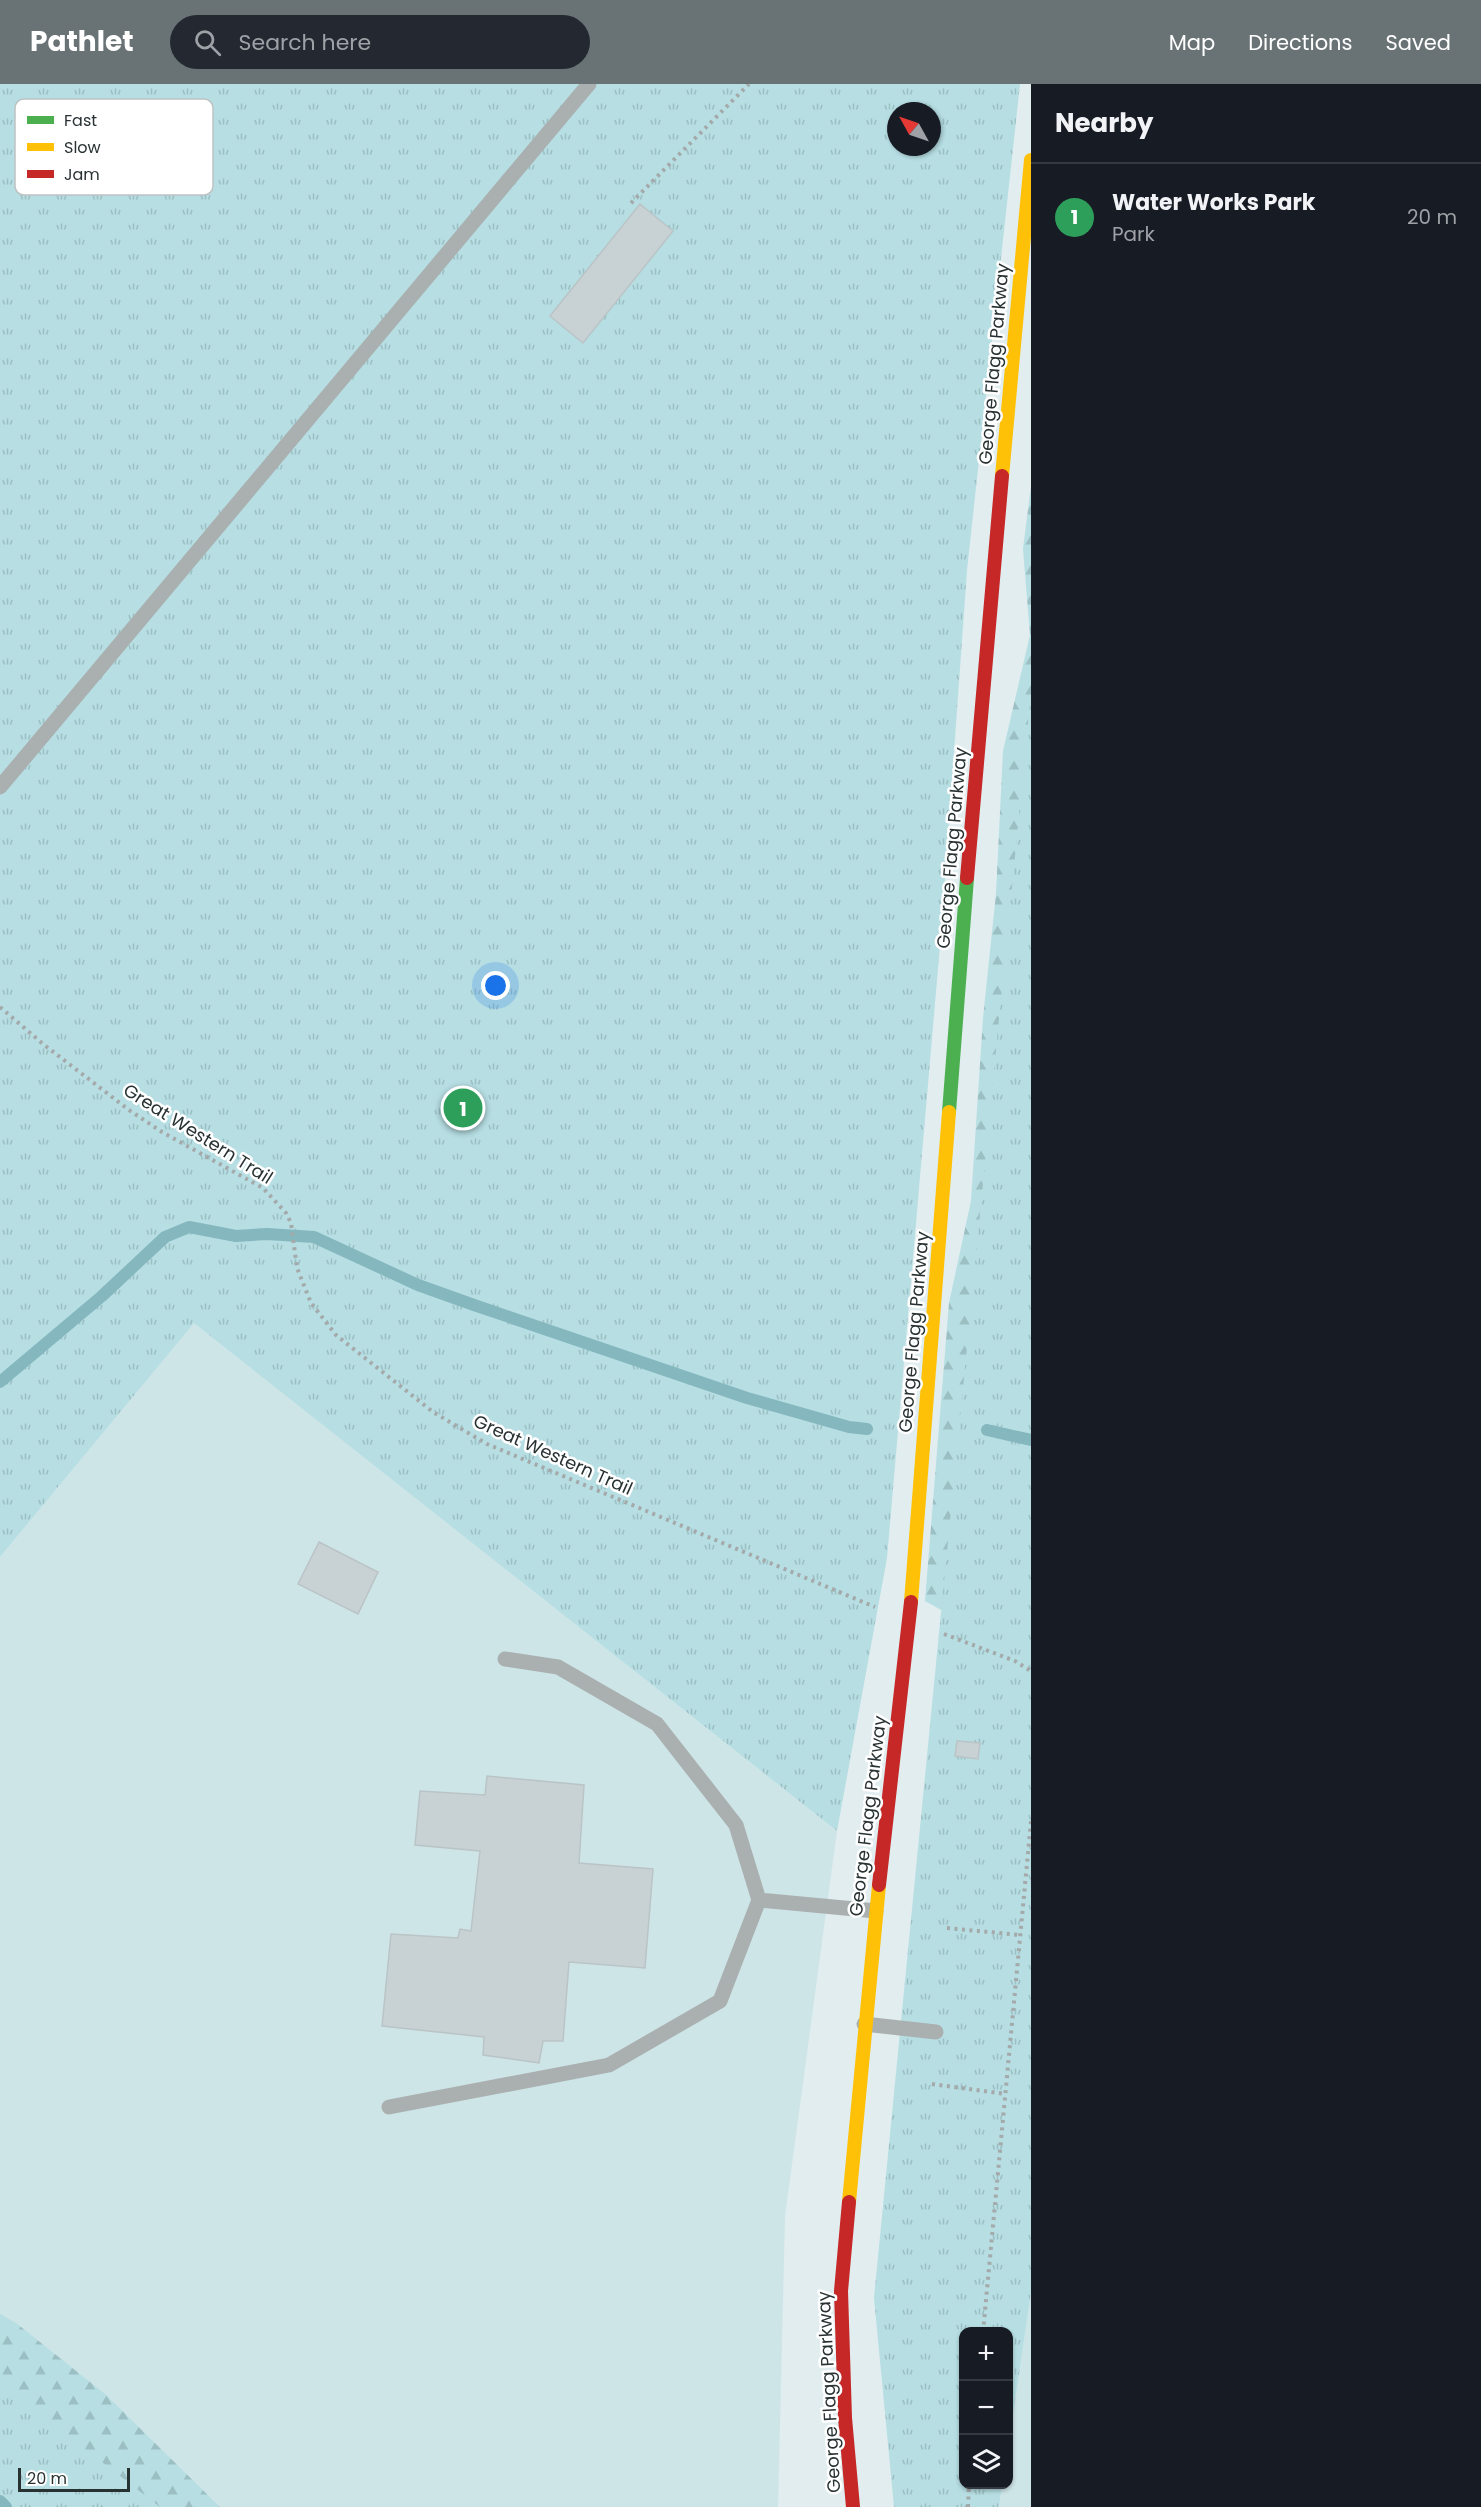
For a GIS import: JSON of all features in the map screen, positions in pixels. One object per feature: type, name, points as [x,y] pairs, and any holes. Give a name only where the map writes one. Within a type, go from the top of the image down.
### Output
[{"type":"street","name":"George Flagg Parkway","points":[[853,2507],[845,2418],[841,2291],[864,2024],[909,1621],[984,668],[1031,160]]},
{"type":"lane","points":[[0,787],[589,84]]},
{"type":"lane","points":[[389,2107],[609,2065],[720,2001],[759,1900],[736,1825],[657,1724],[558,1667],[505,1659]]},
{"type":"lane","points":[[759,1900],[876,1911]]},
{"type":"lane","points":[[864,2024],[936,2032]]},
{"type":"path","points":[[631,203],[749,84]]},
{"type":"path","name":"Great Western Trail","points":[[0,1007],[43,1044],[129,1110],[162,1132],[263,1188],[280,1205],[291,1223],[297,1268],[311,1303],[336,1335],[433,1412],[487,1444],[909,1621],[1015,1661],[1031,1671]]},
{"type":"path","points":[[984,2327],[1031,1821]]},
{"type":"path","points":[[947,1928],[1020,1935]]},
{"type":"path","points":[[932,2084],[1006,2094]]},
{"type":"path","points":[[968,2507],[969,2489]]},
{"type":"shaded area","points":[[194,1322],[837,1831],[785,2216],[778,2507],[160,2507],[0,2383],[0,1557]]},
{"type":"shaded area","points":[[1031,2293],[1031,2507],[999,2507],[1001,2489],[1013,2489],[1013,2415]]},
{"type":"green space","points":[[0,84],[1020,84],[967,570],[941,934],[887,1558],[837,1831],[194,1323],[0,1557]]},
{"type":"green space","points":[[1031,486],[1031,1650],[970,1626],[925,1601],[949,1303],[971,1201],[983,1018],[996,894],[1003,751],[1030,635],[1023,549]]},
{"type":"green space","points":[[1031,692],[1031,2293],[1013,2415],[1013,2327],[959,2327],[959,2489],[1001,2489],[999,2507],[894,2507],[874,2298]]},
{"type":"green space","points":[[0,2314],[16,2323],[105,2394],[220,2507],[0,2507]]},
{"type":"green space","points":[[0,2383],[160,2507],[0,2507]]},
{"type":"building","points":[[640,204],[673,231],[583,343],[550,316]]},
{"type":"building","points":[[319,1542],[378,1572],[358,1614],[298,1584]]},
{"type":"building","points":[[957,1741],[980,1743],[978,1759],[955,1756]]},
{"type":"building","points":[[487,1776],[584,1785],[579,1863],[653,1869],[645,1968],[569,1962],[563,2041],[543,2041],[539,2063],[483,2055],[484,2037],[382,2026],[391,1934],[458,1938],[460,1929],[471,1931],[480,1851],[415,1845],[420,1791],[485,1795]]},
{"type":"waterway","points":[[0,1382],[102,1296],[165,1237],[189,1227],[236,1236],[267,1234],[314,1237],[418,1285],[474,1305],[747,1398],[849,1427],[867,1429]]},
{"type":"waterway","points":[[987,1430],[1031,1440]]},
{"type":"waterway","points":[[0,2501],[6,2507]]},
{"type":"traffic: fast","points":[[949,1112],[967,878]]},
{"type":"traffic: slow","points":[[1002,476],[1031,160]]},
{"type":"traffic: slow","points":[[911,1602],[949,1112]]},
{"type":"traffic: slow","points":[[849,2202],[879,1885]]},
{"type":"traffic: jam","points":[[967,878],[1002,476]]},
{"type":"traffic: jam","points":[[879,1885],[911,1602]]},
{"type":"traffic: jam","points":[[849,2202],[841,2291],[845,2418],[853,2507]]},
{"type":"place","name":"Water Works Park","points":[[463,1108]]}]
